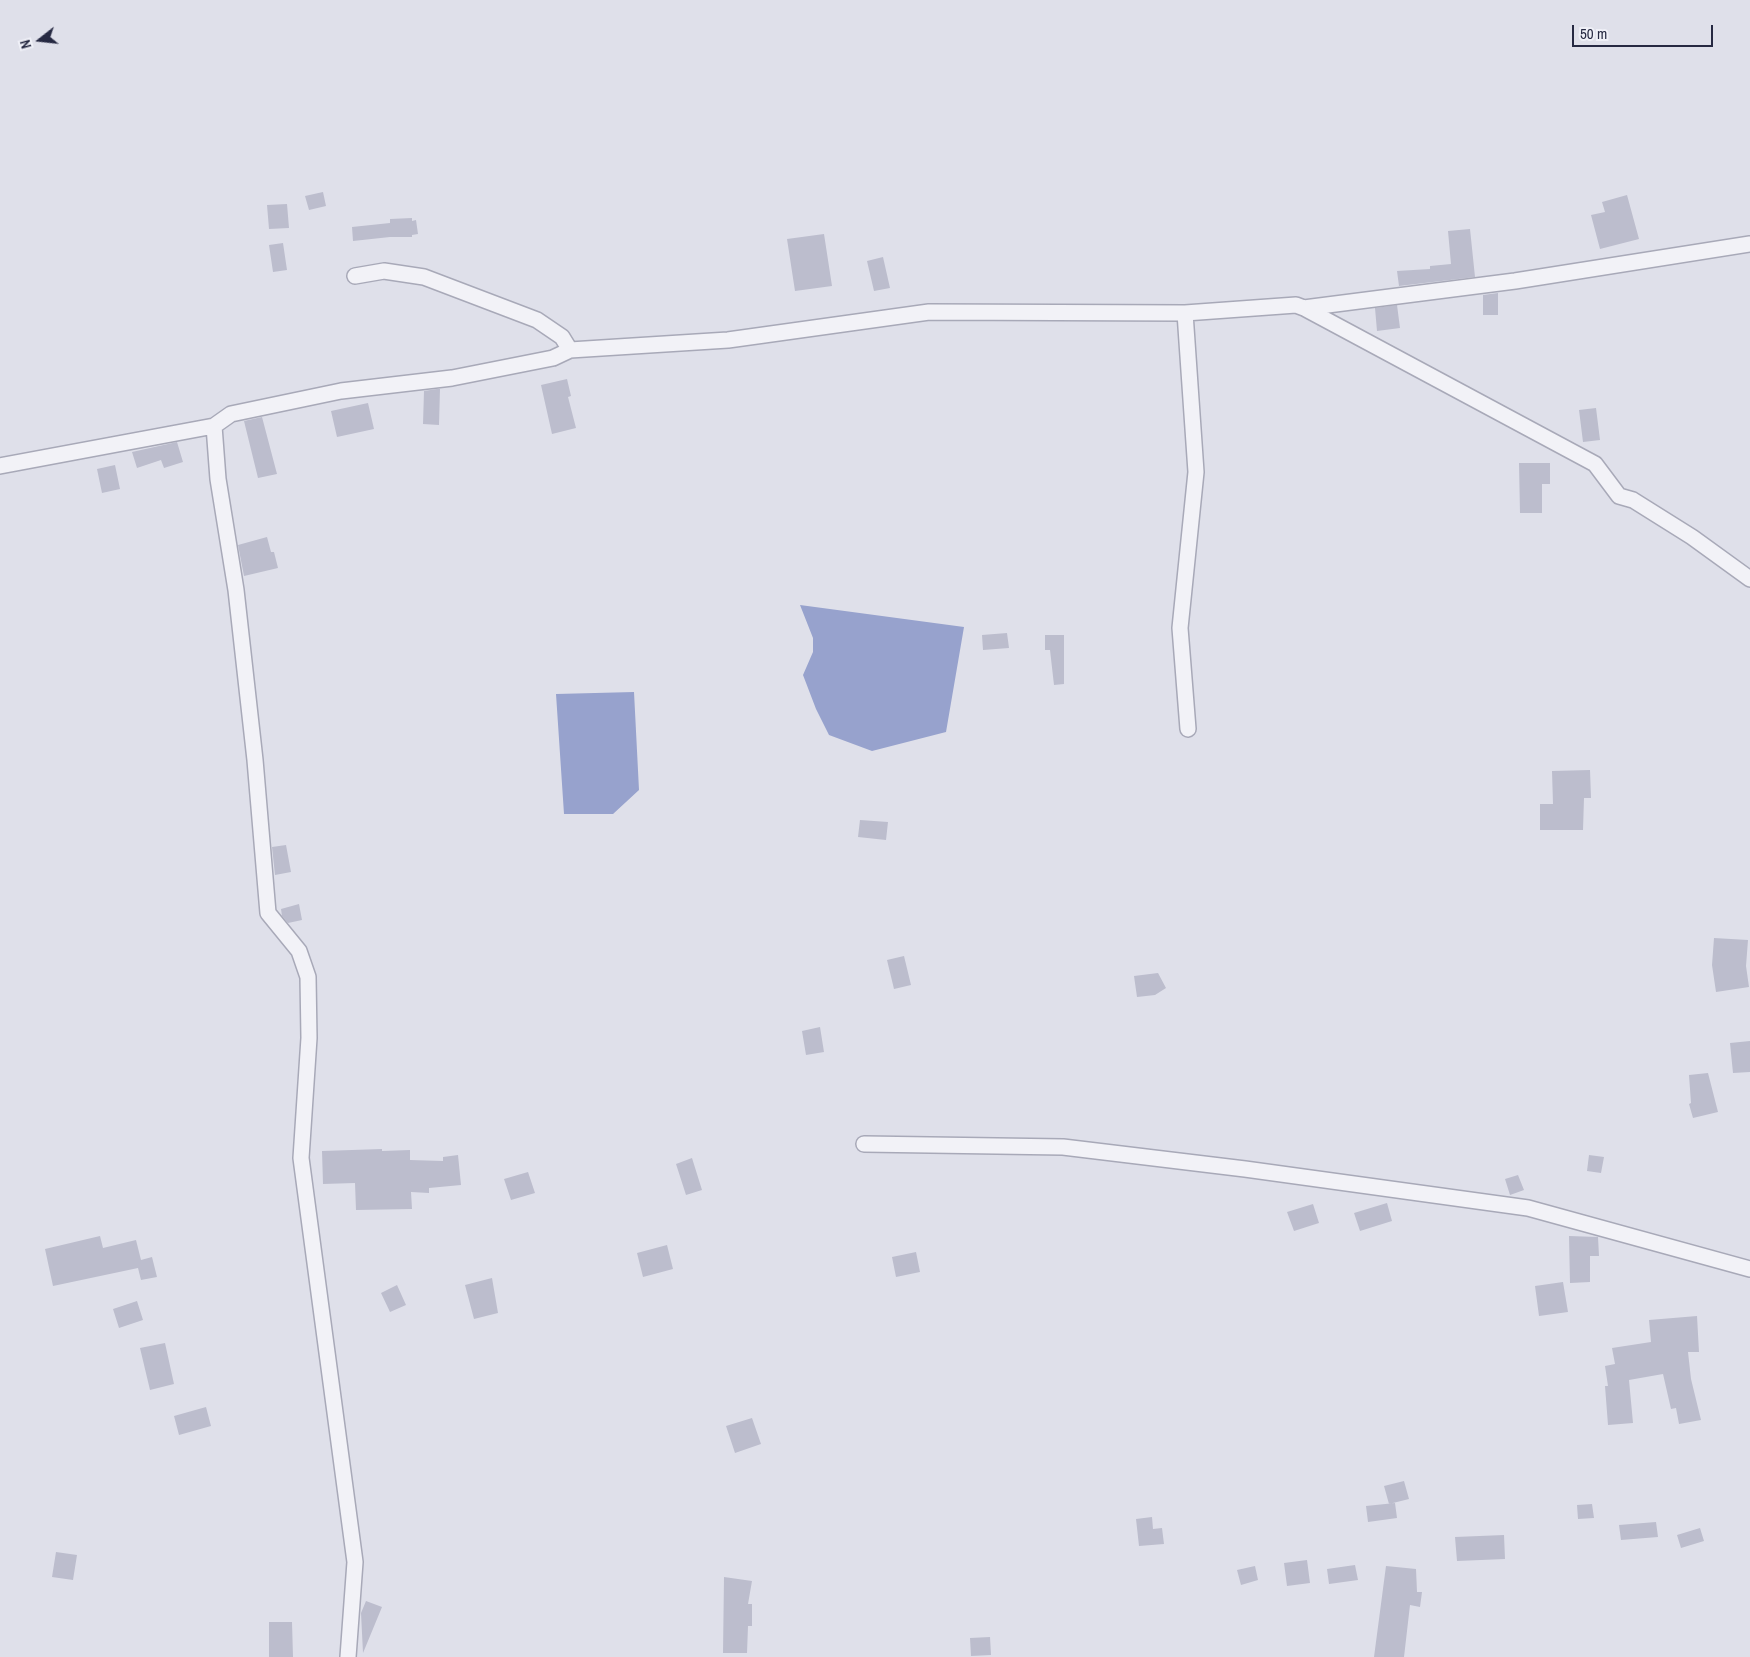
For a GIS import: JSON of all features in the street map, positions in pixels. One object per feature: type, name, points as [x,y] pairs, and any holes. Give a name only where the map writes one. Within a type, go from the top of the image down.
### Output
[{"type":"street","points":[[1304,308],[1514,281],[1750,244]]},
{"type":"street","points":[[355,276],[384,271],[424,277],[537,320],[562,337],[570,350]]},
{"type":"street","points":[[0,466],[214,426],[231,414],[332,393],[452,378],[553,358],[570,350],[728,340],[929,312],[1185,313],[1296,305],[1594,464],[1619,496],[1633,500],[1692,537],[1750,579]]},
{"type":"street","points":[[1185,313],[1196,472],[1180,628],[1188,729]]},
{"type":"street","points":[[214,426],[218,480],[236,590],[268,913],[299,951],[308,976],[309,1038],[301,1158],[354,1562],[348,1657]]},
{"type":"street","points":[[864,1144],[1063,1147],[1254,1170],[1519,1206],[1750,1269]]},
{"type":"water","points":[[800,605],[964,627],[946,732],[872,751],[829,735],[816,709],[803,675],[813,652],[813,638]]},
{"type":"water","points":[[634,692],[639,790],[613,814],[564,814],[556,694]]},
{"type":"building","points":[[323,192],[326,206],[309,210],[305,196]]},
{"type":"building","points":[[1627,195],[1639,239],[1600,249],[1591,215],[1605,212],[1602,202]]},
{"type":"building","points":[[287,204],[289,228],[269,229],[267,205]]},
{"type":"building","points":[[412,218],[412,221],[416,220],[418,234],[412,235],[412,237],[353,241],[352,227],[390,223],[390,219]]},
{"type":"building","points":[[1470,229],[1475,277],[1399,286],[1397,271],[1430,269],[1430,266],[1451,264],[1448,231]]},
{"type":"building","points":[[824,234],[832,286],[795,291],[787,239]]},
{"type":"building","points":[[283,243],[287,270],[273,272],[269,245]]},
{"type":"building","points":[[883,257],[890,288],[874,291],[867,261]]},
{"type":"building","points":[[1498,293],[1498,315],[1483,315],[1483,295]]},
{"type":"building","points":[[1397,305],[1400,328],[1377,331],[1375,308]]},
{"type":"building","points":[[567,379],[571,396],[568,397],[576,428],[552,434],[541,385]]},
{"type":"building","points":[[440,389],[439,425],[423,424],[424,391]]},
{"type":"building","points":[[368,403],[374,429],[337,437],[331,411]]},
{"type":"building","points":[[1596,408],[1600,440],[1583,442],[1579,410]]},
{"type":"building","points":[[262,417],[277,474],[258,478],[244,421]]},
{"type":"building","points":[[177,442],[183,462],[164,468],[161,460],[137,468],[132,452]]},
{"type":"building","points":[[1519,463],[1550,463],[1550,484],[1542,484],[1542,513],[1520,513]]},
{"type":"building","points":[[115,465],[120,489],[102,493],[97,469]]},
{"type":"building","points":[[267,537],[271,552],[274,552],[278,568],[244,576],[238,545]]},
{"type":"building","points":[[1007,633],[1009,648],[983,650],[982,635]]},
{"type":"building","points":[[1045,635],[1064,635],[1064,684],[1054,685],[1050,650],[1045,650]]},
{"type":"building","points":[[1590,770],[1591,798],[1584,798],[1583,830],[1540,830],[1540,804],[1553,804],[1552,771]]},
{"type":"building","points":[[860,820],[888,822],[886,840],[858,837]]},
{"type":"building","points":[[286,845],[291,872],[275,875],[272,847]]},
{"type":"building","points":[[299,904],[302,920],[288,923],[282,916],[281,909]]},
{"type":"building","points":[[1714,938],[1748,940],[1746,966],[1749,987],[1716,992],[1712,965]]},
{"type":"building","points":[[904,956],[911,985],[894,989],[887,960]]},
{"type":"building","points":[[1158,973],[1166,988],[1155,995],[1137,997],[1134,976]]},
{"type":"building","points":[[820,1027],[824,1052],[806,1055],[802,1031]]},
{"type":"building","points":[[1750,1041],[1750,1072],[1733,1073],[1730,1043]]},
{"type":"building","points":[[1708,1073],[1718,1112],[1693,1118],[1689,1104],[1691,1103],[1689,1075]]},
{"type":"building","points":[[382,1149],[382,1151],[410,1150],[410,1160],[443,1161],[443,1157],[458,1155],[461,1185],[429,1188],[429,1193],[411,1192],[412,1209],[356,1210],[355,1183],[323,1184],[322,1151]]},
{"type":"building","points":[[1589,1155],[1604,1157],[1601,1173],[1587,1171]]},
{"type":"building","points":[[692,1158],[702,1190],[686,1195],[676,1164]]},
{"type":"building","points":[[528,1172],[535,1193],[511,1200],[504,1179]]},
{"type":"building","points":[[1518,1175],[1524,1190],[1510,1195],[1505,1179]]},
{"type":"building","points":[[1387,1203],[1392,1221],[1360,1231],[1354,1213]]},
{"type":"building","points":[[1313,1204],[1319,1223],[1294,1231],[1287,1212]]},
{"type":"building","points":[[100,1236],[103,1248],[136,1240],[141,1260],[152,1257],[157,1277],[141,1280],[138,1268],[53,1286],[45,1249]]},
{"type":"building","points":[[1569,1236],[1598,1237],[1599,1256],[1590,1256],[1590,1282],[1570,1283]]},
{"type":"building","points":[[667,1245],[673,1269],[643,1277],[637,1253]]},
{"type":"building","points":[[916,1252],[920,1272],[896,1277],[892,1257]]},
{"type":"building","points":[[492,1278],[498,1313],[474,1319],[465,1285]]},
{"type":"building","points":[[1563,1282],[1568,1312],[1539,1316],[1535,1286]]},
{"type":"building","points":[[397,1285],[406,1305],[390,1312],[381,1293]]},
{"type":"building","points":[[137,1301],[143,1320],[119,1328],[113,1309]]},
{"type":"building","points":[[1697,1316],[1699,1352],[1688,1352],[1691,1379],[1701,1420],[1679,1424],[1676,1408],[1671,1409],[1663,1374],[1629,1380],[1633,1423],[1608,1425],[1605,1386],[1608,1386],[1605,1366],[1615,1364],[1612,1348],[1651,1342],[1649,1320]]},
{"type":"building","points":[[165,1343],[174,1384],[150,1390],[140,1348]]},
{"type":"building","points":[[206,1407],[211,1426],[179,1435],[174,1416]]},
{"type":"building","points":[[752,1418],[761,1444],[735,1453],[726,1426]]},
{"type":"building","points":[[1404,1481],[1409,1499],[1389,1504],[1384,1486]]},
{"type":"building","points":[[1395,1503],[1397,1518],[1368,1522],[1366,1506]]},
{"type":"building","points":[[1592,1504],[1594,1518],[1578,1519],[1577,1505]]},
{"type":"building","points":[[1152,1517],[1153,1529],[1162,1528],[1164,1544],[1139,1546],[1136,1519]]},
{"type":"building","points":[[1656,1522],[1658,1537],[1621,1540],[1619,1525]]},
{"type":"building","points":[[1700,1528],[1704,1541],[1681,1548],[1677,1535]]},
{"type":"building","points":[[1504,1535],[1505,1559],[1457,1561],[1455,1537]]},
{"type":"building","points":[[56,1552],[77,1555],[73,1580],[52,1577]]},
{"type":"building","points":[[1307,1560],[1310,1583],[1287,1586],[1284,1563]]},
{"type":"building","points":[[1355,1565],[1358,1580],[1329,1584],[1327,1569]]},
{"type":"building","points":[[1255,1566],[1258,1580],[1241,1585],[1237,1570]]},
{"type":"building","points":[[1386,1566],[1416,1569],[1417,1592],[1422,1592],[1420,1607],[1410,1605],[1404,1657],[1374,1657]]},
{"type":"building","points":[[724,1577],[752,1581],[748,1604],[752,1604],[752,1626],[748,1626],[747,1653],[723,1653]]},
{"type":"building","points":[[366,1601],[382,1607],[363,1653],[361,1613]]},
{"type":"building","points":[[269,1622],[292,1622],[293,1657],[269,1657]]},
{"type":"building","points":[[990,1637],[991,1655],[971,1656],[970,1638]]}]
